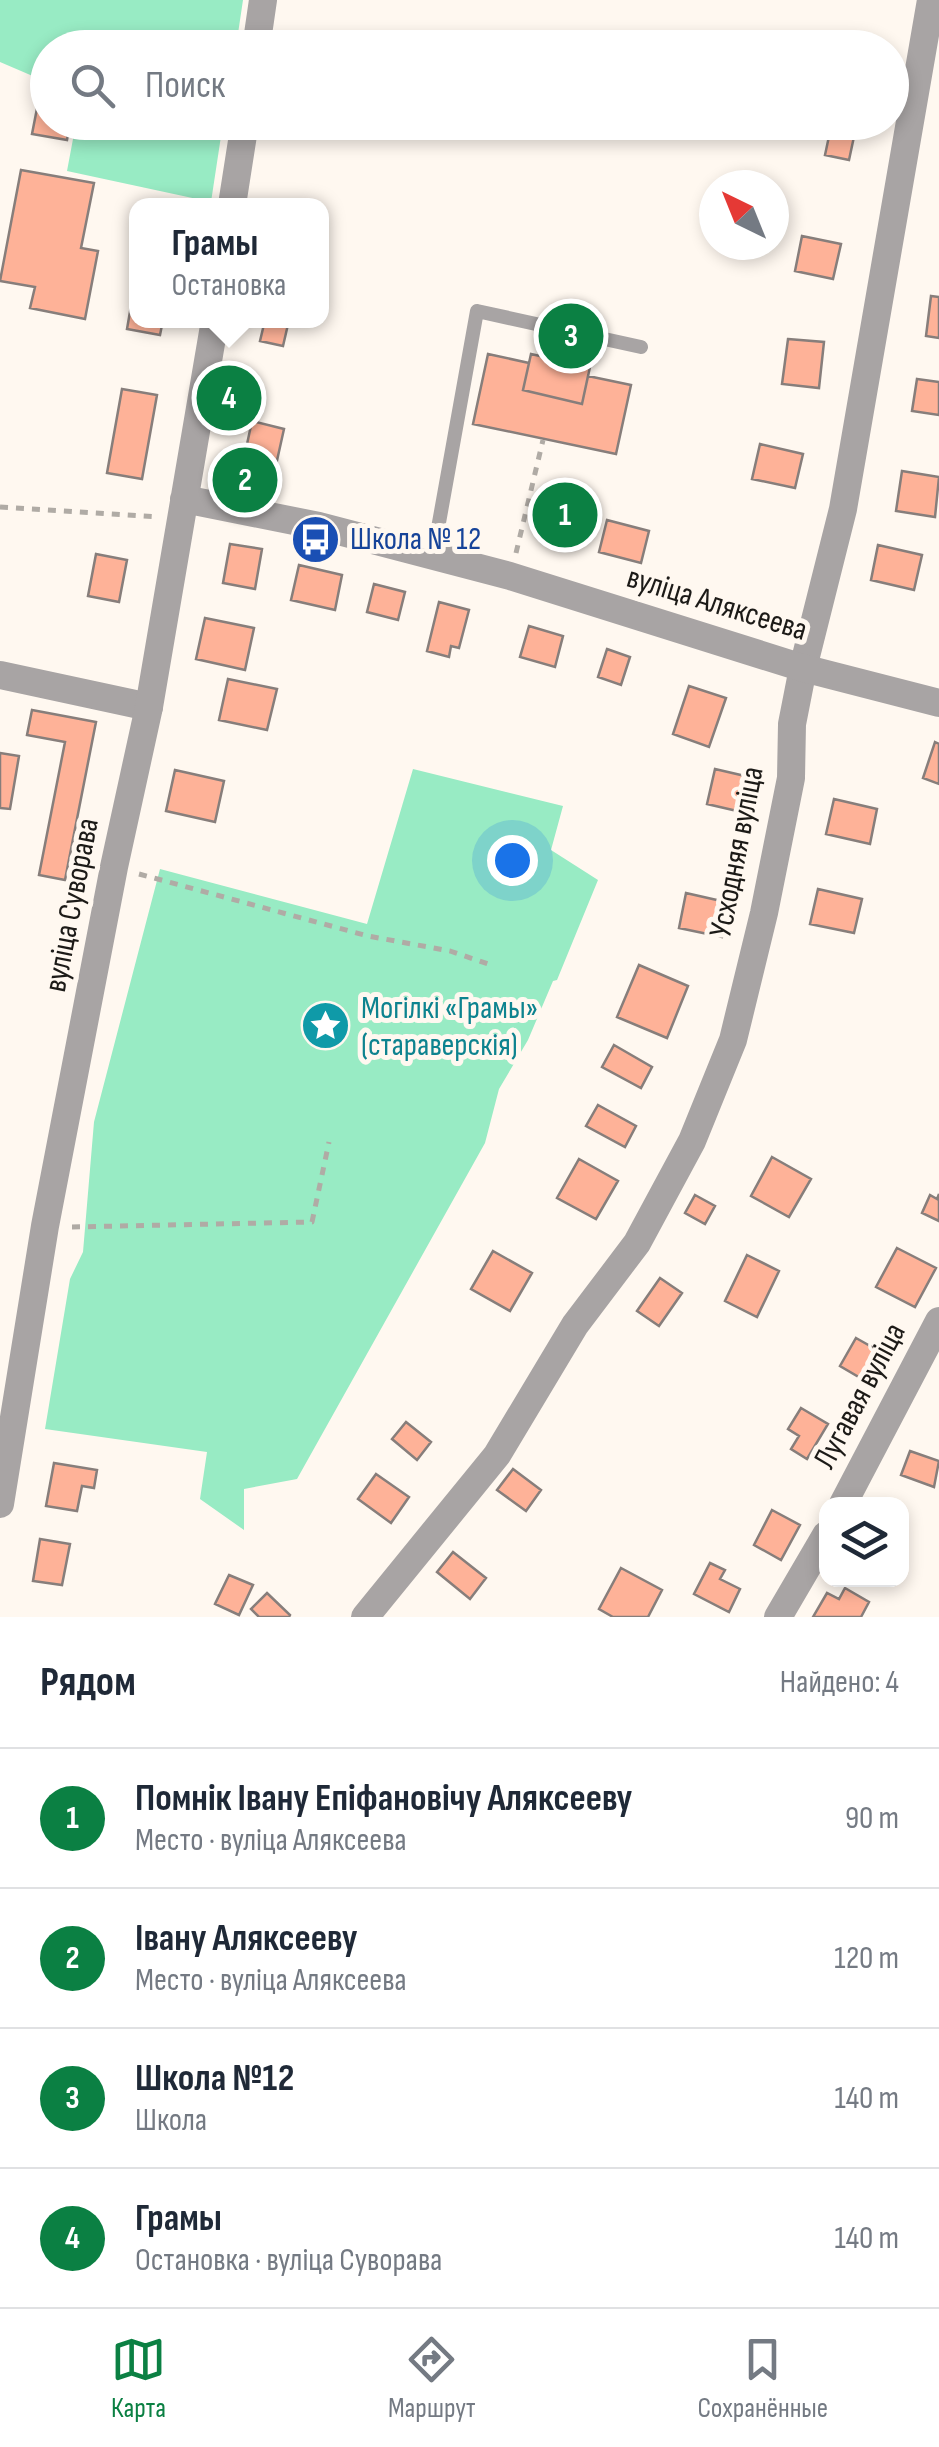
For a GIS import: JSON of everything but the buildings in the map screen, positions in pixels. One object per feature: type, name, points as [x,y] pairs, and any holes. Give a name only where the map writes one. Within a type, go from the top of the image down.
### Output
[{"type":"street","points":[[259,30],[264,0]]},
{"type":"street","name":"Усходняя вуліца","points":[[909,127],[931,0]]},
{"type":"street","points":[[233,198],[242,140]]},
{"type":"street","name":"Усходняя вуліца","points":[[365,1617],[497,1455],[575,1326],[636,1244],[692,1141],[732,1040],[764,913],[790,778],[792,724],[803,668],[843,509],[907,140]]},
{"type":"street","name":"вуліца Суворава","points":[[0,1504],[45,1226],[149,707],[214,328]]},
{"type":"street","name":"вуліца Аляксеева","points":[[182,508],[319,526],[510,576],[803,668],[939,703]]},
{"type":"street","points":[[0,675],[149,707]]},
{"type":"street","name":"Лугавая вуліца","points":[[847,1497],[939,1321]]},
{"type":"street","points":[[778,1617],[819,1547]]},
{"type":"lane","points":[[433,556],[477,310],[641,347]]},
{"type":"path","points":[[510,576],[543,440]]},
{"type":"path","points":[[0,507],[121,517],[182,508]]},
{"type":"path","points":[[114,867],[368,936],[450,951],[494,966]]},
{"type":"path","points":[[45,1226],[312,1222],[328,1142]]},
{"type":"green space","points":[[0,0],[243,0],[239,30],[30,30],[30,75],[0,62]]},
{"type":"green space","points":[[73,140],[220,140],[212,198],[192,198],[67,171]]},
{"type":"green space","name":"Могілкі «Грамы» (стараверскія)","points":[[413,769],[563,806],[551,850],[598,880],[557,980],[553,981],[528,1040],[499,1089],[485,1143],[297,1479],[244,1489],[244,1530],[200,1499],[207,1452],[45,1429],[70,1279],[83,1252],[94,1122],[160,869],[367,924]]},
{"type":"place","name":"Школа №12","points":[[571,336]]},
{"type":"place","name":"Грамы","points":[[229,398]]},
{"type":"place","name":"Івану Аляксееву","points":[[245,480]]},
{"type":"place","name":"Помнік Івану Епіфановічу Аляксееву","points":[[565,515]]},
{"type":"place","name":"Школа № 12","points":[[315,539]]},
{"type":"place","name":"Могілкі «Грамы» (стараверскія)","points":[[326,1026]]}]
